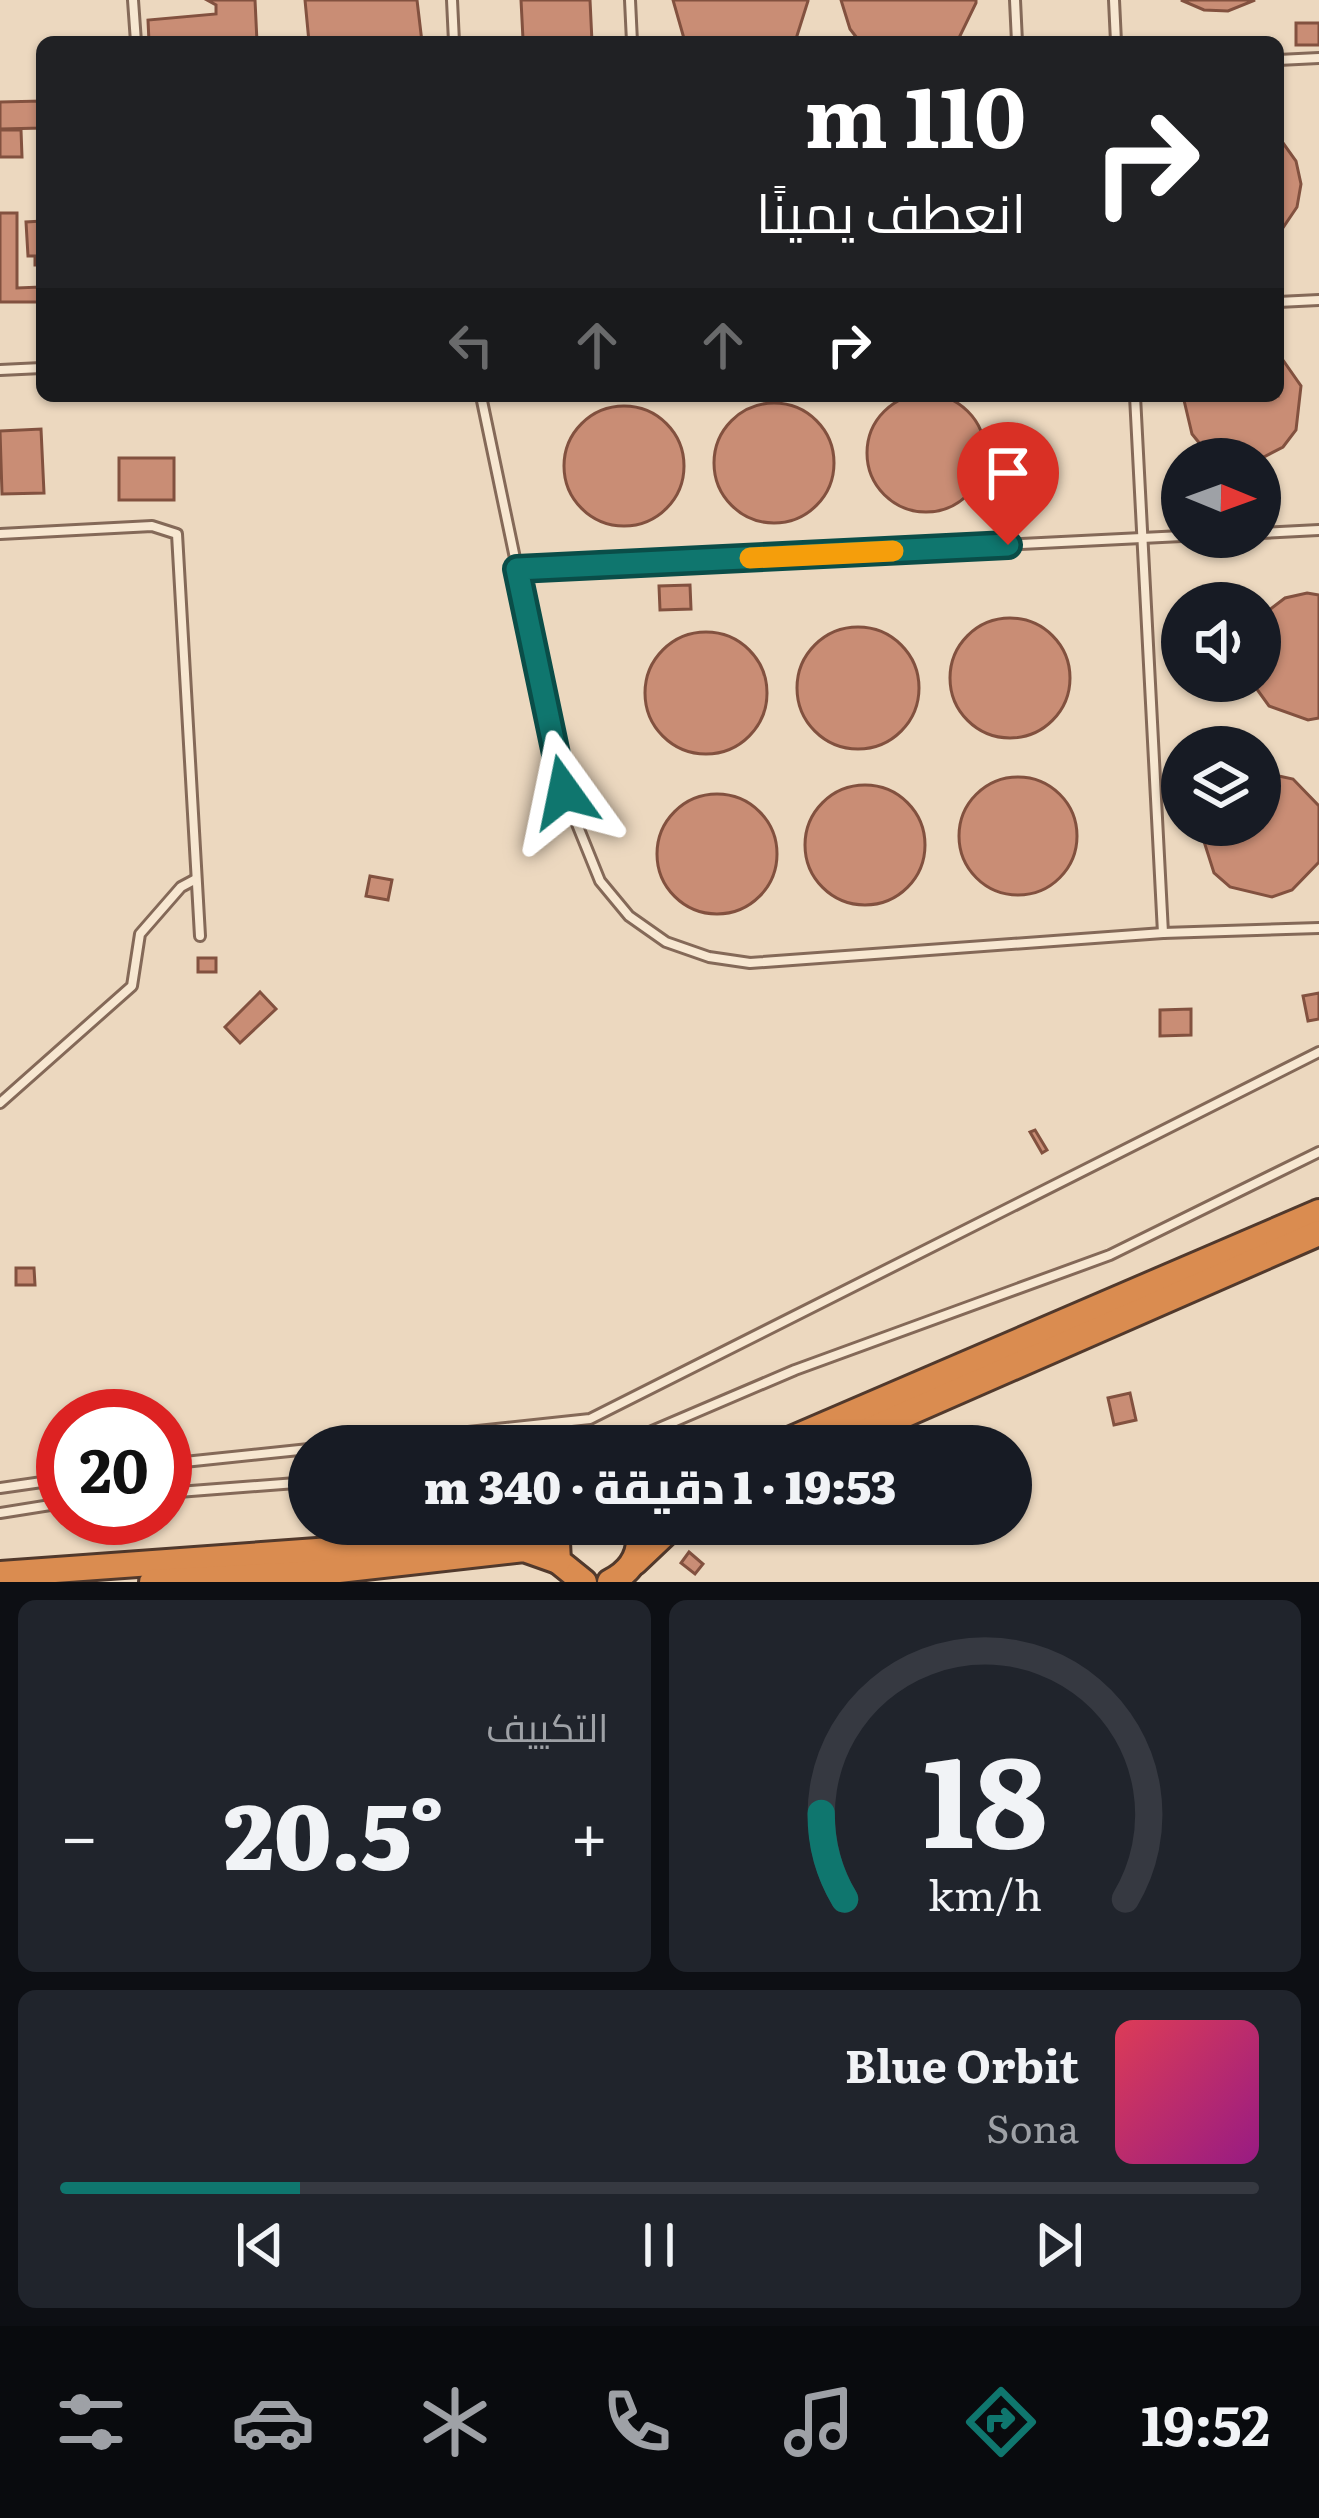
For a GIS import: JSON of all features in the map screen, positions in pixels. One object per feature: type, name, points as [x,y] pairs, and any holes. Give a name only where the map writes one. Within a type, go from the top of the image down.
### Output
[{"type":"highway","points":[[824,1425],[1319,1212]]},
{"type":"highway","points":[[881,1425],[1319,1233]]},
{"type":"highway","points":[[0,1574],[385,1545]]},
{"type":"highway","points":[[557,1545],[558,1561]]},
{"type":"highway","points":[[633,1564],[640,1545]]},
{"type":"highway","points":[[610,1582],[653,1545]]},
{"type":"highway","points":[[152,1582],[304,1574],[524,1550],[558,1561],[584,1582]]},
{"type":"lane","points":[[134,0],[136,36]]},
{"type":"lane","points":[[452,0],[454,36]]},
{"type":"lane","points":[[630,0],[632,36]]},
{"type":"lane","points":[[1015,0],[1018,36]]},
{"type":"lane","points":[[1114,0],[1116,36]]},
{"type":"lane","points":[[1284,60],[1319,58]]},
{"type":"lane","points":[[1284,302],[1319,300]]},
{"type":"lane","points":[[0,370],[36,368]]},
{"type":"lane","points":[[482,402],[564,792],[581,844],[600,881],[629,916],[666,942],[709,957],[750,963],[1163,933],[1319,928]]},
{"type":"lane","points":[[1135,402],[1163,933]]},
{"type":"lane","points":[[0,534],[152,526],[177,535],[200,937]]},
{"type":"lane","points":[[1281,532],[1319,530]]},
{"type":"lane","points":[[517,569],[1161,537]]},
{"type":"lane","points":[[0,1103],[132,986],[140,934],[182,886],[196,879]]},
{"type":"lane","points":[[534,1425],[590,1419],[1319,1052]]},
{"type":"lane","points":[[666,1425],[795,1370],[1110,1256],[1319,1152]]},
{"type":"lane","points":[[192,1461],[288,1451]]},
{"type":"lane","points":[[0,1488],[36,1483]]},
{"type":"lane","points":[[192,1491],[288,1484]]},
{"type":"lane","points":[[0,1513],[36,1507]]},
{"type":"building","points":[[207,0],[255,0],[257,36],[149,36],[148,20],[216,14],[216,5]]},
{"type":"building","points":[[305,0],[417,0],[421,36],[308,36]]},
{"type":"building","points":[[521,0],[590,0],[592,36],[523,36]]},
{"type":"building","points":[[673,0],[808,1],[797,36],[683,36]]},
{"type":"building","points":[[841,0],[976,0],[960,36],[855,36]]},
{"type":"building","points":[[1181,0],[1255,0],[1228,11],[1204,10]]},
{"type":"building","points":[[1296,23],[1319,23],[1319,45],[1296,45]]},
{"type":"building","points":[[36,101],[36,128],[0,129],[0,102]]},
{"type":"building","points":[[0,130],[21,130],[22,157],[0,157]]},
{"type":"building","points":[[1284,144],[1296,161],[1301,184],[1297,207],[1284,226]]},
{"type":"building","points":[[0,213],[17,213],[17,288],[36,287],[36,302],[0,302]]},
{"type":"building","points":[[36,221],[36,265],[35,256],[28,256],[26,222]]},
{"type":"building","points":[[1284,362],[1301,386],[1296,430],[1281,448],[1281,438],[1195,438],[1184,402],[1284,402]]},
{"type":"building","points":[[896,402],[956,402],[975,420],[984,441],[984,465],[975,486],[959,502],[938,511],[914,511],[893,502],[877,486],[868,465],[871,430]]},
{"type":"building","points":[[774,403],[797,407],[817,420],[830,440],[834,463],[830,486],[817,506],[797,519],[774,523],[751,519],[731,506],[718,486],[714,463],[718,440],[731,420],[751,407]]},
{"type":"building","points":[[624,406],[647,411],[666,424],[679,443],[684,466],[679,489],[666,508],[647,521],[624,526],[601,521],[582,508],[569,489],[564,466],[569,443],[582,424],[601,411]]},
{"type":"building","points":[[41,429],[44,493],[2,494],[0,431]]},
{"type":"building","points":[[119,458],[174,458],[174,500],[119,500]]},
{"type":"building","points":[[690,585],[691,609],[660,610],[659,586]]},
{"type":"building","points":[[1319,595],[1319,718],[1308,720],[1266,702],[1281,702],[1281,601]]},
{"type":"building","points":[[1010,618],[1033,623],[1052,636],[1065,655],[1070,678],[1065,701],[1052,720],[1033,733],[1010,738],[987,733],[968,720],[955,701],[950,678],[955,655],[968,636],[987,623]]},
{"type":"building","points":[[858,627],[881,632],[901,645],[914,665],[919,688],[914,711],[901,731],[881,744],[858,749],[835,744],[815,731],[802,711],[797,688],[802,665],[815,645],[835,632]]},
{"type":"building","points":[[706,632],[729,637],[749,650],[762,670],[767,693],[762,716],[749,736],[729,749],[706,754],[683,749],[663,736],[650,716],[645,693],[650,670],[663,650],[683,637]]},
{"type":"building","points":[[1281,776],[1293,779],[1319,806],[1319,862],[1292,890],[1272,897],[1230,887],[1214,873],[1205,846],[1281,846]]},
{"type":"building","points":[[1018,777],[1051,787],[1067,803],[1077,836],[1067,869],[1051,885],[1018,895],[985,885],[969,869],[959,836],[969,803],[985,787]]},
{"type":"building","points":[[865,785],[888,789],[908,802],[921,822],[925,845],[921,868],[908,888],[888,901],[865,905],[842,901],[822,888],[809,868],[805,845],[809,822],[822,802],[842,789]]},
{"type":"building","points":[[717,794],[740,799],[759,812],[772,831],[777,854],[772,877],[759,896],[740,909],[717,914],[694,909],[675,896],[662,877],[657,854],[662,831],[675,812],[694,799]]},
{"type":"building","points":[[370,876],[392,880],[388,900],[366,896]]},
{"type":"building","points":[[198,958],[216,958],[216,972],[198,972]]},
{"type":"building","points":[[260,992],[276,1009],[240,1043],[225,1027]]},
{"type":"building","points":[[1319,993],[1319,1019],[1308,1021],[1303,996]]},
{"type":"building","points":[[1191,1009],[1191,1035],[1160,1036],[1160,1010]]},
{"type":"building","points":[[1035,1130],[1047,1150],[1042,1153],[1030,1132]]},
{"type":"building","points":[[16,1268],[34,1268],[35,1285],[16,1285]]},
{"type":"building","points":[[1130,1393],[1136,1420],[1114,1425],[1108,1398]]},
{"type":"building","points":[[689,1552],[703,1564],[695,1574],[681,1563]]},
{"type":"slow traffic","points":[[750,558],[893,551]]},
{"type":"route","points":[[564,792],[517,569],[1008,545]]}]
